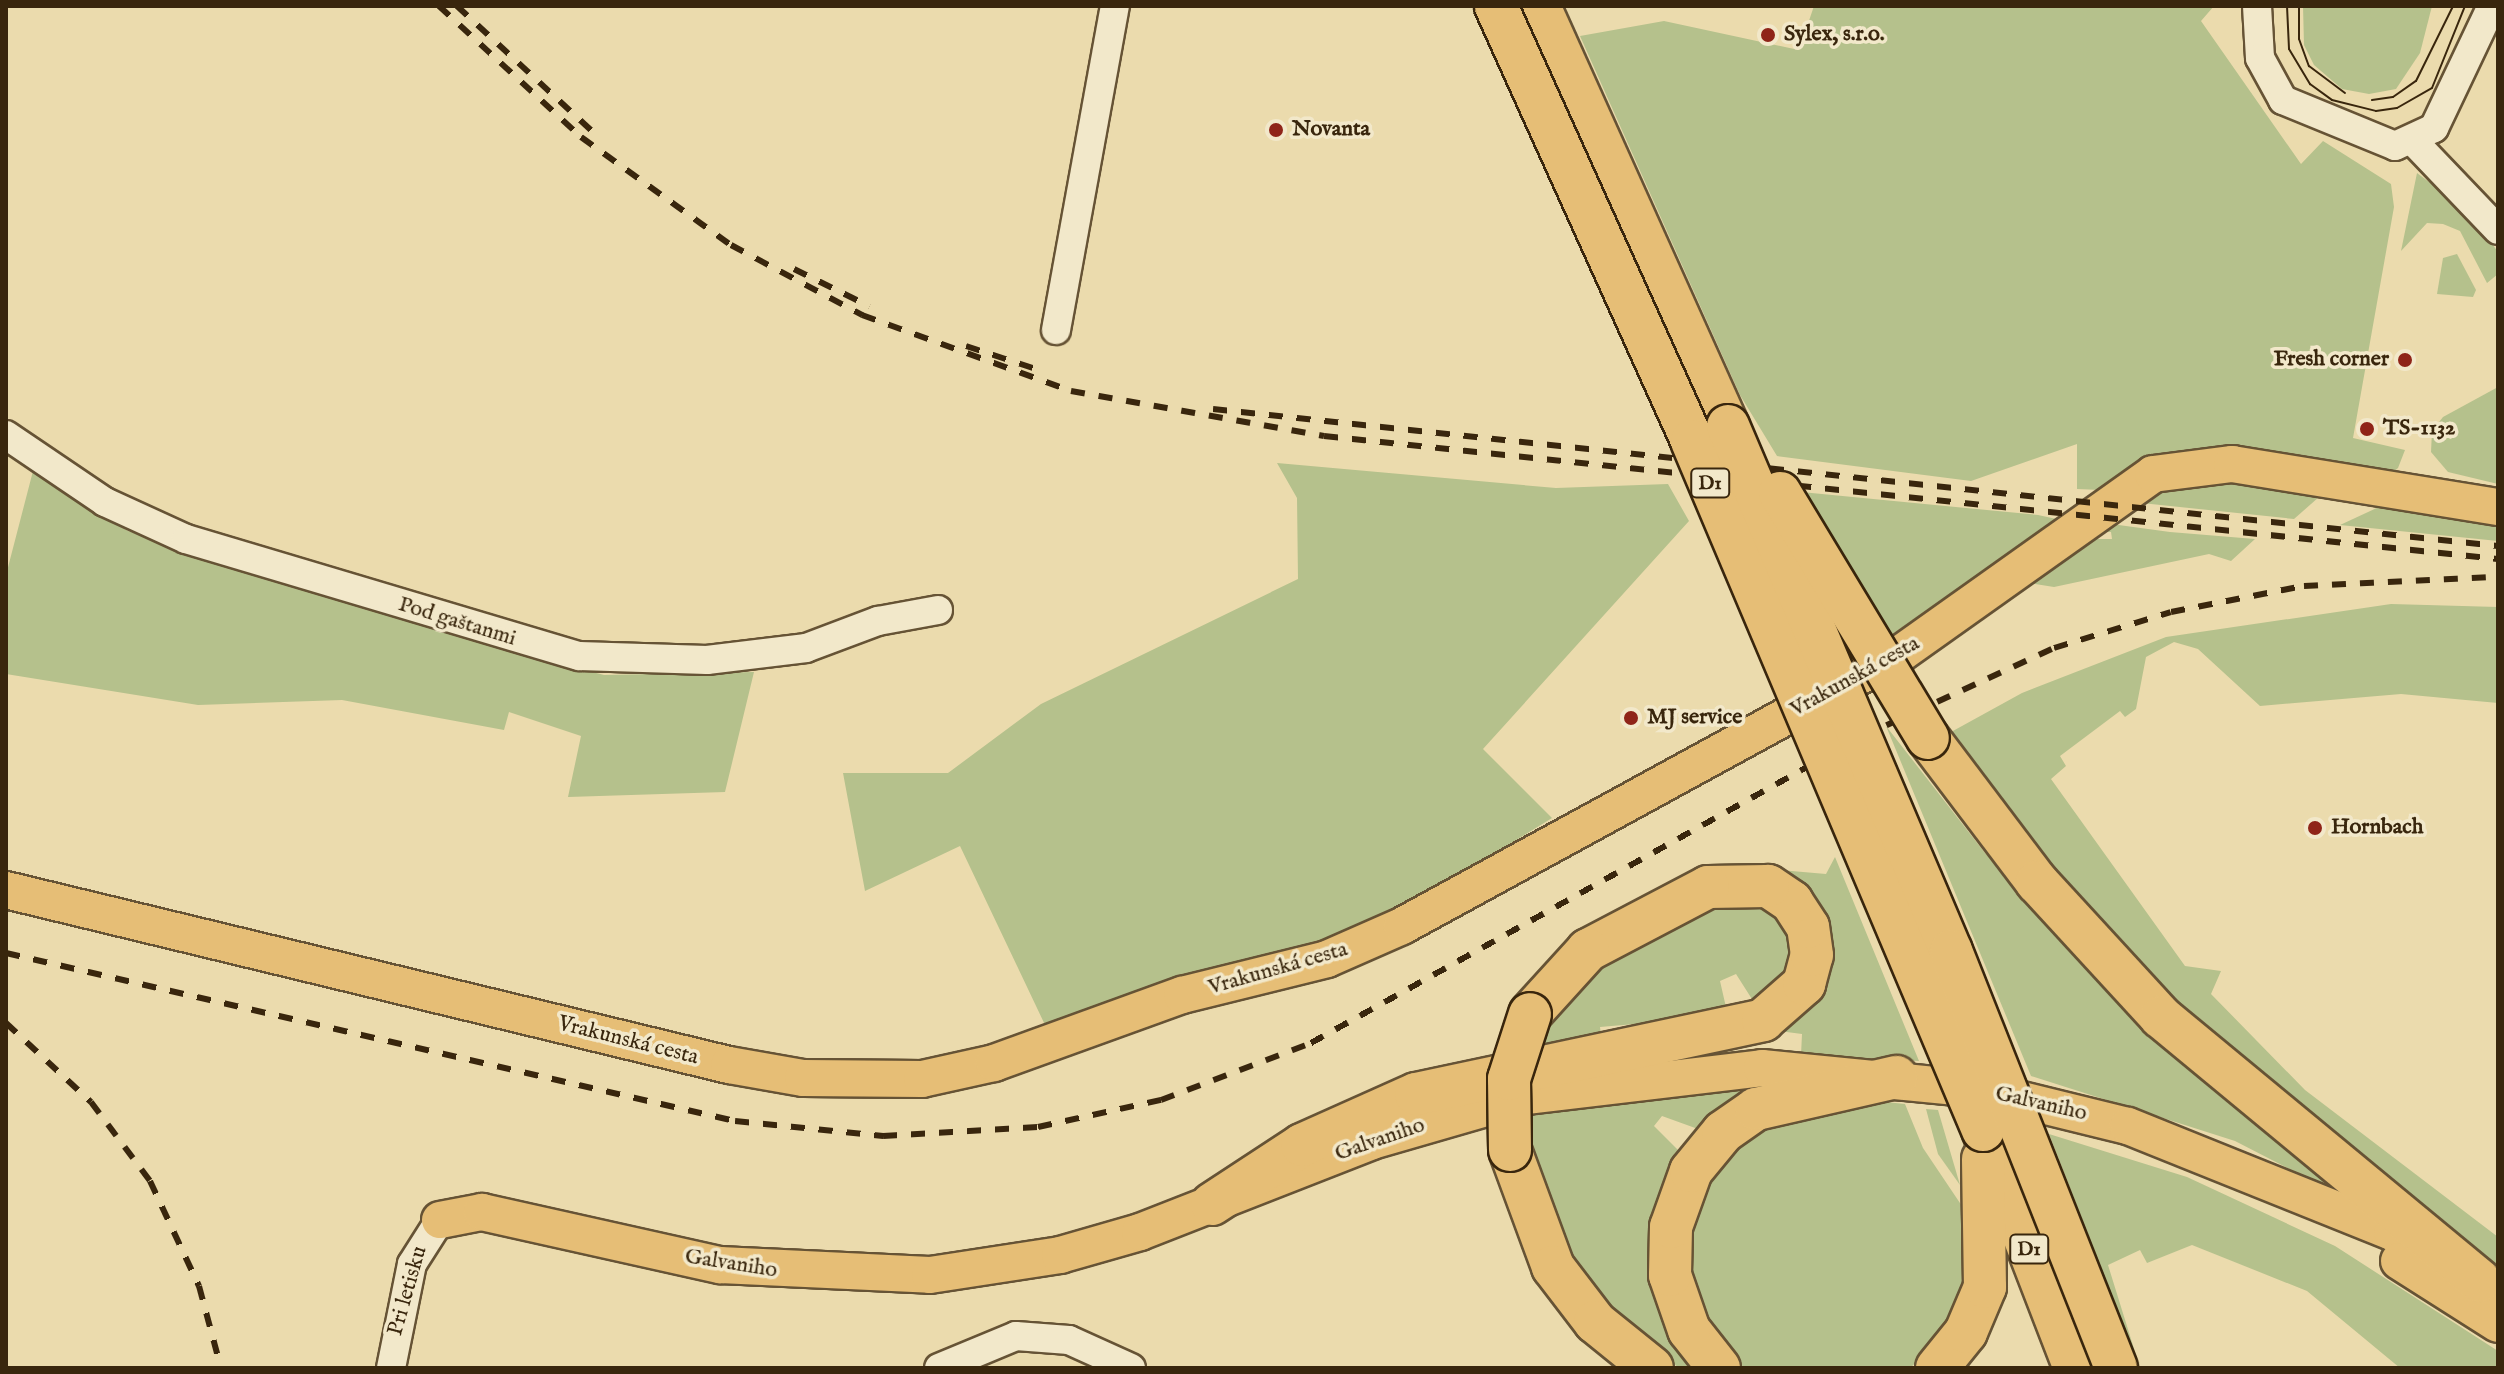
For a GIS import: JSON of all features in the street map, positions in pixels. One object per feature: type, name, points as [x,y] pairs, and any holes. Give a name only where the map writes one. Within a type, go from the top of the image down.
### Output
[{"type":"highway","name":"D1","points":[[1496,6],[1705,470],[1983,1130],[2075,1368]]},
{"type":"highway","name":"D1","points":[[1539,6],[1728,426],[1951,951],[2116,1368]]},
{"type":"highway","points":[[1728,426],[1784,498],[1928,738],[2011,850],[2214,1066],[2489,1288]]},
{"type":"highway","points":[[1212,1204],[1302,1145],[1416,1094],[1763,1020],[1804,984],[1812,955],[1808,927],[1792,902],[1768,886],[1708,887],[1588,950],[1530,1014],[1509,1079],[1510,1150],[1553,1267],[1595,1322],[1652,1368]]},
{"type":"highway","points":[[1719,1368],[1689,1330],[1670,1275],[1671,1227],[1691,1171],[1723,1132],[1756,1109],[1896,1077]]},
{"type":"highway","points":[[1937,1368],[1966,1332],[1985,1287],[1983,1130]]},
{"type":"main road","name":"Vrakunská cesta","points":[[6,890],[729,1065],[803,1078],[922,1079],[994,1063],[1182,995],[1327,959],[1402,926],[1900,654],[2153,474],[2232,464],[2498,507]]},
{"type":"main road","name":"Galvaniho","points":[[440,1220],[482,1212],[735,1267],[930,1275],[1060,1255],[1212,1204],[1385,1136],[1555,1091],[1762,1068],[1896,1077],[2128,1126],[2321,1203],[2489,1288]]},
{"type":"main road","name":"Galvaniho","points":[[2321,1203],[2498,1324]]},
{"type":"street","points":[[1056,330],[1115,6]]},
{"type":"street","points":[[2257,6],[2260,58],[2292,108],[2381,144],[2415,143],[2438,122],[2492,6]]},
{"type":"street","points":[[2415,143],[2498,230]]},
{"type":"street","name":"Pod gaštanmi","points":[[6,435],[105,502],[186,539],[579,656],[707,660],[806,648],[878,621],[938,610]]},
{"type":"street","name":"Pri letisku","points":[[391,1368],[408,1278],[440,1220]]},
{"type":"street","points":[[939,1368],[1016,1336],[1069,1340],[1131,1368]]},
{"type":"green space","points":[[1814,6],[2214,6],[2201,21],[2301,164],[2323,141],[2391,184],[2394,207],[2353,438],[2405,450],[2398,468],[2384,479],[2230,454],[2101,490],[2077,489],[2077,444],[1971,481],[1777,456],[1740,395],[1580,36],[1664,21],[1799,50]]},
{"type":"green space","points":[[2303,6],[2432,6],[2420,53],[2396,89],[2369,94],[2342,89],[2314,65],[2304,45]]},
{"type":"green space","points":[[2417,173],[2468,211],[2498,252],[2498,274],[2487,283],[2460,231],[2443,224],[2427,223],[2401,251]]},
{"type":"green space","points":[[2457,254],[2476,290],[2473,297],[2437,294],[2443,258]]},
{"type":"green space","points":[[2498,387],[2498,484],[2448,472],[2431,452],[2432,431],[2443,417]]},
{"type":"green space","points":[[1277,463],[1556,488],[1668,484],[1689,521],[1483,749],[1552,818],[1363,934],[1046,1027],[960,846],[865,891],[843,773],[948,773],[1041,704],[1298,579],[1297,498]]},
{"type":"green space","points":[[33,471],[128,531],[499,648],[604,675],[754,672],[725,792],[568,797],[581,736],[509,712],[504,730],[342,700],[198,705],[6,674],[6,575]]},
{"type":"green space","points":[[2227,482],[2319,497],[2294,519],[2132,502],[2155,489]]},
{"type":"green space","points":[[1791,491],[2038,515],[2061,520],[1882,641]]},
{"type":"green space","points":[[2381,506],[2498,521],[2498,541],[2340,525]]},
{"type":"green space","points":[[2104,523],[2255,539],[2231,561],[2209,554],[2054,587],[2029,583],[2073,539],[2112,539],[2111,532],[2081,532]]},
{"type":"green space","points":[[2391,604],[2498,607],[2498,703],[2401,694],[2260,706],[2198,649],[2174,642],[2146,657],[2136,709],[2125,717],[2120,711],[2060,756],[2066,766],[2051,779],[2185,966],[2221,971],[2211,994],[2305,1090],[2498,1237],[2498,1272],[2212,1052],[2030,852],[1942,737],[2022,693],[2166,637]]},
{"type":"green space","points":[[1886,726],[1985,853],[2205,1080],[2352,1201],[2235,1141],[2031,1076]]},
{"type":"green space","points":[[1835,857],[1919,1061],[1801,1055],[1802,1034],[1779,1031],[1813,1005],[1832,965],[1832,945],[1818,903],[1780,870],[1826,874]]},
{"type":"green space","points":[[1769,898],[1802,958],[1757,1007],[1736,974],[1720,981],[1728,1016],[1600,1027],[1602,1042],[1523,1059],[1554,996],[1673,915]]},
{"type":"green space","points":[[1759,1083],[1698,1129],[1662,1116],[1654,1126],[1680,1152],[1696,1368],[1679,1368],[1574,1277],[1518,1114]]},
{"type":"green space","points":[[1867,1100],[1905,1104],[1923,1148],[1966,1212],[1964,1296],[1935,1345],[1910,1368],[1743,1368],[1722,1353],[1686,1287],[1684,1220],[1727,1140],[1756,1119]]},
{"type":"green space","points":[[1926,1109],[1938,1110],[1960,1185],[1938,1154]]},
{"type":"green space","points":[[2049,1134],[2187,1177],[2335,1246],[2498,1351],[2498,1368],[2400,1368],[2307,1291],[2192,1245],[2147,1263],[2140,1250],[2108,1265],[2140,1368]]},
{"type":"tram line","points":[[2287,6],[2289,49],[2310,84],[2332,100],[2376,111],[2397,108],[2432,88],[2465,6]]},
{"type":"tram line","points":[[2299,6],[2299,39],[2309,66],[2345,93]]},
{"type":"tram line","points":[[2372,100],[2393,97],[2416,81],[2453,6]]},
{"type":"railway","points":[[439,6],[581,137],[731,245],[862,315],[1071,391],[1324,436],[2498,559]]},
{"type":"railway","points":[[457,6],[593,132]]},
{"type":"railway","points":[[794,269],[869,306]]},
{"type":"railway","points":[[966,346],[1042,371]]},
{"type":"railway","points":[[1213,409],[2498,546]]},
{"type":"railway","points":[[6,953],[735,1121],[883,1136],[1038,1127],[1161,1100],[1311,1043],[1861,737],[2054,648],[2171,612],[2304,586],[2498,577]]},
{"type":"railway","points":[[6,1023],[91,1102],[150,1181],[199,1286],[221,1368]]},
{"type":"place","name":"Sylex, s.r.o.","points":[[1768,35]]},
{"type":"place","name":"Novanta","points":[[1276,130]]},
{"type":"place","name":"Fresh corner","points":[[2405,360]]},
{"type":"place","name":"TS-1132","points":[[2367,429]]},
{"type":"place","name":"MJ service","points":[[1631,718]]},
{"type":"place","name":"Hornbach","points":[[2315,828]]}]
